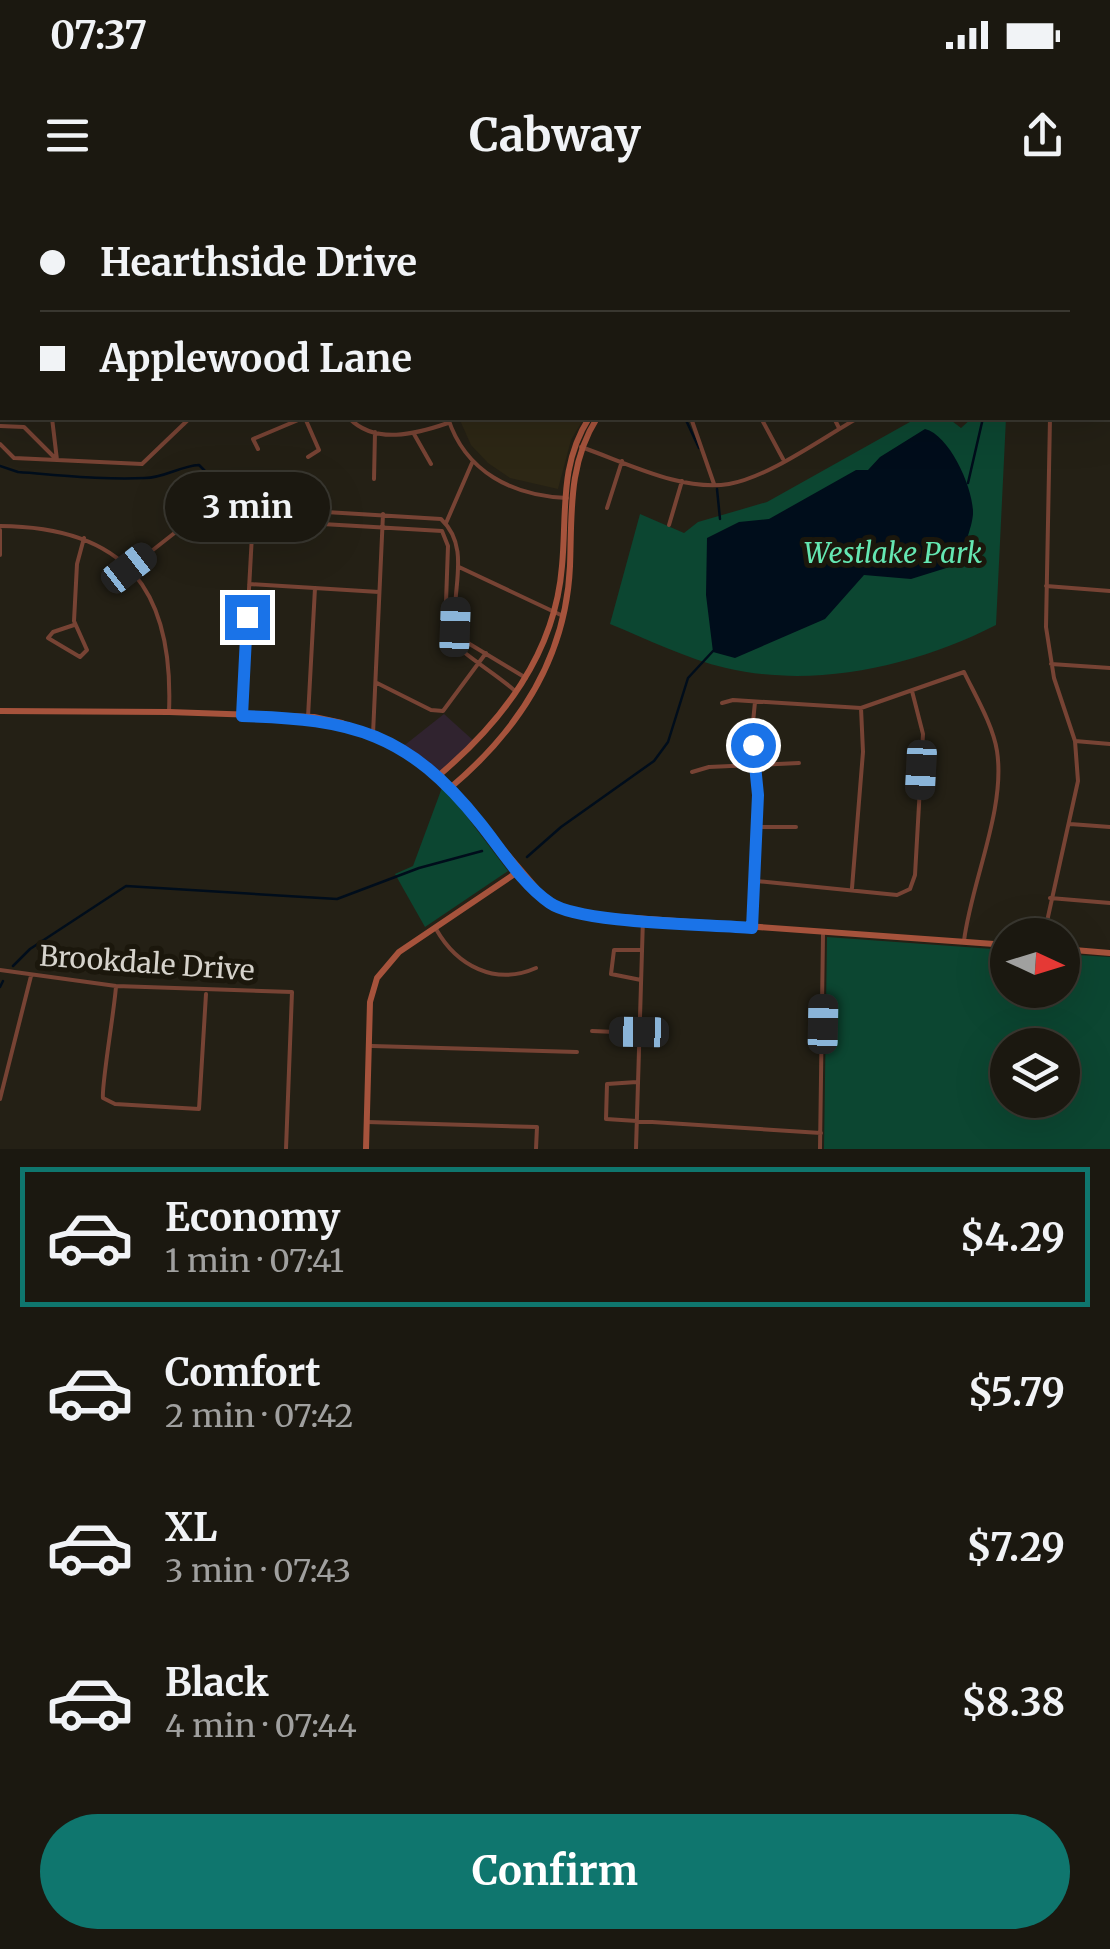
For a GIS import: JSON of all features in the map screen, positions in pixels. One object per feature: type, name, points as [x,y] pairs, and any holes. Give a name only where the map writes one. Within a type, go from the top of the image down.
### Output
[{"type":"street","points":[[52,420],[58,460]]},
{"type":"street","points":[[0,444],[14,458],[142,464],[188,420]]},
{"type":"street","points":[[277,420],[280,426]]},
{"type":"street","points":[[258,449],[253,439],[298,420]]},
{"type":"street","points":[[305,420],[320,450],[308,456]]},
{"type":"street","points":[[353,420],[376,432],[414,434],[449,420],[473,461],[506,486],[567,498]]},
{"type":"street","points":[[437,777],[487,733],[526,678],[554,612],[567,498],[587,420]]},
{"type":"street","points":[[578,446],[597,420]]},
{"type":"street","points":[[692,420],[714,484]]},
{"type":"street","points":[[762,420],[783,459]]},
{"type":"street","points":[[835,420],[839,428]]},
{"type":"street","points":[[578,446],[682,481],[740,482],[854,420]]},
{"type":"street","points":[[1046,918],[1078,781],[1075,742],[1051,664],[1046,586],[1050,420]]},
{"type":"street","points":[[0,426],[24,427],[58,460]]},
{"type":"street","points":[[374,479],[376,432]]},
{"type":"street","points":[[414,434],[432,464]]},
{"type":"street","points":[[446,523],[473,461]]},
{"type":"street","points":[[607,508],[622,461]]},
{"type":"street","points":[[669,526],[682,481]]},
{"type":"street","points":[[450,788],[523,711],[554,651],[563,616],[567,498]]},
{"type":"street","points":[[242,716],[254,520],[260,508],[436,518],[446,523],[454,532],[458,567],[458,636],[526,678]]},
{"type":"street","points":[[373,736],[383,514]]},
{"type":"street","points":[[254,520],[442,531],[448,546],[444,632],[450,643],[481,661],[516,692]]},
{"type":"street","points":[[0,555],[0,528],[39,526],[84,538],[129,568],[162,624],[170,662],[169,712]]},
{"type":"street","points":[[129,568],[178,531]]},
{"type":"street","points":[[74,626],[53,632],[48,638],[51,644],[80,657],[87,650],[74,626],[77,564],[84,538]]},
{"type":"street","points":[[458,567],[563,616]]},
{"type":"street","points":[[249,584],[380,592]]},
{"type":"street","points":[[1046,586],[1110,591]]},
{"type":"street","points":[[308,717],[315,588]]},
{"type":"street","points":[[376,683],[438,712],[449,707],[486,653]]},
{"type":"street","points":[[1051,664],[1110,668]]},
{"type":"street","points":[[722,703],[860,708],[964,672],[994,741],[997,762],[990,825],[964,942]]},
{"type":"street","points":[[756,881],[897,895],[910,889],[915,875],[923,734],[912,690]]},
{"type":"street","points":[[752,928],[757,826],[755,702]]},
{"type":"street","points":[[852,889],[864,752],[860,708]]},
{"type":"street","points":[[0,712],[169,712],[308,717],[342,723],[410,754],[450,788],[550,903],[565,910],[824,935],[990,944]]},
{"type":"street","points":[[1075,742],[1110,744]]},
{"type":"street","points":[[692,772],[799,763]]},
{"type":"street","points":[[1069,824],[1110,826]]},
{"type":"street","points":[[757,826],[796,827]]},
{"type":"street","points":[[366,1149],[370,1002],[377,978],[399,952],[519,871]]},
{"type":"street","points":[[1049,898],[1110,902]]},
{"type":"street","points":[[636,1149],[643,918]]},
{"type":"street","points":[[436,930],[449,950],[474,969],[523,974],[536,968]]},
{"type":"street","points":[[820,1149],[824,935]]},
{"type":"street","points":[[641,980],[611,974],[614,950],[642,950]]},
{"type":"street","points":[[1080,951],[1110,953]]},
{"type":"street","name":"Brookdale Drive","points":[[0,970],[116,986],[292,992],[286,1149]]},
{"type":"street","points":[[0,1099],[31,976]]},
{"type":"street","points":[[116,986],[104,1098],[115,1104],[198,1109],[206,992]]},
{"type":"street","points":[[592,1031],[639,1032]]},
{"type":"street","points":[[368,1046],[577,1052]]},
{"type":"street","points":[[638,1082],[607,1084],[606,1118],[821,1132]]},
{"type":"street","points":[[366,1122],[538,1126],[536,1149]]},
{"type":"shaded area","points":[[460,420],[583,420],[571,440],[558,489],[510,478],[471,445]]},
{"type":"shaded area","points":[[444,714],[475,742],[437,775],[401,748]]},
{"type":"green space","name":"Westlake Park","points":[[913,420],[951,420],[961,428],[970,420],[1006,420],[996,625],[899,662],[864,670],[794,676],[711,664],[610,624],[640,514],[684,533],[698,522],[767,502]]},
{"type":"green space","points":[[443,785],[508,871],[425,927],[395,874],[413,866]]},
{"type":"green space","points":[[827,937],[990,949],[990,1008],[1080,1008],[1080,955],[1110,957],[1110,1149],[824,1149]]},
{"type":"water","points":[[925,429],[951,452],[965,478],[972,504],[971,526],[956,565],[911,579],[864,575],[825,619],[735,658],[713,652],[706,595],[707,538],[739,522],[769,519],[856,470],[868,470],[880,457]]},
{"type":"waterway","points":[[686,420],[699,448]]},
{"type":"waterway","points":[[968,483],[983,420]]},
{"type":"waterway","points":[[0,466],[18,472],[113,478],[152,477],[199,465],[213,479],[227,472]]},
{"type":"waterway","points":[[717,489],[720,519]]},
{"type":"waterway","points":[[527,857],[561,827],[654,761],[668,742],[688,678],[713,651]]},
{"type":"waterway","points":[[13,966],[30,949],[126,886],[337,899],[419,868],[482,851]]},
{"type":"waterway","points":[[0,987],[3,981]]},
{"type":"route","points":[[247,617],[242,716],[314,718],[342,723],[410,754],[454,792],[550,903],[579,914],[752,928],[758,795],[753,745]]}]
